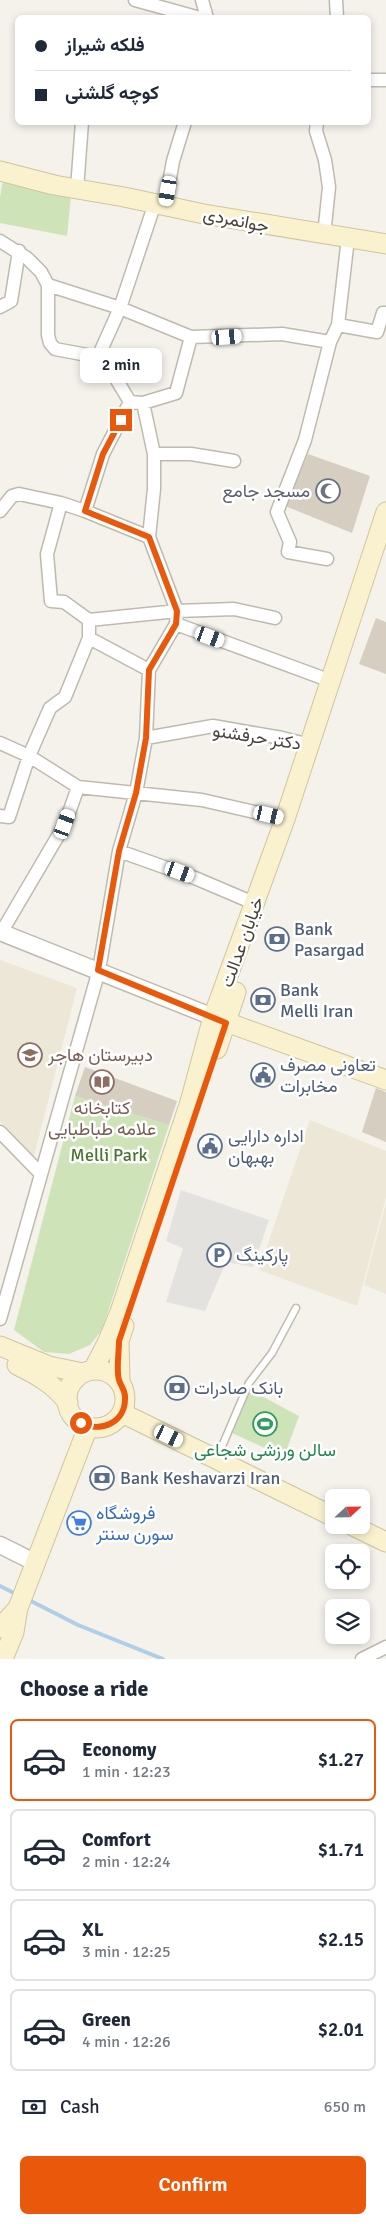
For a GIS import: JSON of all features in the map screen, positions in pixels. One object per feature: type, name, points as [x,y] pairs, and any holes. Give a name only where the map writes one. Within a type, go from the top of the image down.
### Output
[{"type":"main road","name":"جوانمردی","points":[[0,171],[76,189],[324,235],[386,244]]},
{"type":"main road","name":"خیابان عدالت","points":[[120,1381],[119,1341],[256,904],[386,512]]},
{"type":"main road","name":"خیابان عدالت","points":[[88,1371],[108,1341],[123,1302],[190,1102],[368,595],[386,550]]},
{"type":"main road","points":[[220,1020],[386,1080]]},
{"type":"main road","points":[[0,1346],[49,1366],[108,1372],[120,1381],[126,1396],[122,1413],[108,1426],[88,1427],[74,1418],[68,1403],[58,1390],[43,1379],[0,1356]]},
{"type":"main road","points":[[68,1403],[69,1389],[88,1371]]},
{"type":"main road","points":[[122,1413],[325,1512]]},
{"type":"main road","points":[[3,1659],[14,1632],[18,1608],[88,1427]]},
{"type":"main road","points":[[370,1534],[386,1542]]},
{"type":"main road","points":[[0,1628],[18,1608]]},
{"type":"street","points":[[135,0],[189,15]]},
{"type":"street","points":[[202,0],[206,15]]},
{"type":"street","points":[[336,0],[337,15]]},
{"type":"street","points":[[371,80],[386,80]]},
{"type":"street","points":[[76,189],[82,125]]},
{"type":"street","points":[[98,357],[120,308],[160,204],[184,125]]},
{"type":"street","points":[[317,125],[316,131],[326,160],[329,187],[324,235]]},
{"type":"street","points":[[327,559],[288,552],[290,542],[277,512],[305,440],[330,342],[338,325],[348,238]]},
{"type":"street","points":[[0,241],[19,251],[41,272],[48,286],[50,343],[55,349],[98,357],[109,367],[130,402]]},
{"type":"street","points":[[0,307],[11,301],[19,251]]},
{"type":"street","points":[[48,286],[120,308],[191,337],[282,334],[330,342]]},
{"type":"street","points":[[338,325],[376,332],[383,313],[386,313]]},
{"type":"street","points":[[130,402],[143,403],[176,393],[191,337]]},
{"type":"street","points":[[85,511],[103,454],[130,402]]},
{"type":"street","points":[[0,1319],[98,970],[119,851],[136,793],[146,738],[149,670],[176,624],[177,611],[149,537],[154,488],[154,454],[143,403]]},
{"type":"street","points":[[154,454],[190,454],[234,462]]},
{"type":"street","points":[[0,510],[12,496],[19,494],[61,503],[149,537]]},
{"type":"street","points":[[61,503],[47,554],[51,601],[64,602],[89,620],[177,611],[234,609],[275,618]]},
{"type":"street","points":[[0,816],[9,817],[29,756],[50,708],[65,697],[89,638],[89,620]]},
{"type":"street","points":[[176,624],[331,681]]},
{"type":"street","points":[[89,638],[149,670]]},
{"type":"street","name":"دکتر حرفشنو","points":[[146,738],[213,726],[310,745]]},
{"type":"street","points":[[0,743],[29,756],[78,787],[202,800],[285,819]]},
{"type":"street","points":[[78,787],[65,824],[1,933],[220,1020]]},
{"type":"street","points":[[119,851],[195,878],[256,904]]},
{"type":"street","points":[[0,1132],[41,1174]]},
{"type":"street","points":[[0,1545],[36,1563]]},
{"type":"street","points":[[362,1659],[386,1646]]},
{"type":"lane","points":[[216,1459],[249,1384],[272,1353],[296,1308]]},
{"type":"shaded area","name":"دبیرستان هاجر","points":[[0,960],[77,988],[34,1156],[0,1121]]},
{"type":"shaded area","points":[[310,1120],[386,1151],[386,1197],[357,1306],[259,1270]]},
{"type":"shaded area","name":"پارکینگ","points":[[181,1190],[269,1220],[253,1267],[226,1262],[205,1311],[166,1302],[183,1248],[166,1241]]},
{"type":"shaded area","points":[[386,1203],[386,1294],[364,1285]]},
{"type":"green space","points":[[3,178],[71,196],[67,236],[0,223],[0,197]]},
{"type":"green space","name":"Melli Park","points":[[75,1096],[169,1125],[102,1330],[90,1345],[69,1354],[44,1352],[14,1330]]},
{"type":"green space","name":"سالن ورزشی شجاعی","points":[[250,1390],[299,1416],[284,1457],[230,1432]]},
{"type":"building","name":"مسجد جامع","points":[[308,454],[370,476],[352,533],[285,506]]},
{"type":"building","points":[[376,618],[386,622],[386,674],[359,664]]},
{"type":"building","name":"کتابخانه علامه طباطبایی","points":[[85,1067],[177,1101],[169,1125],[75,1096]]},
{"type":"building","points":[[376,1088],[386,1092],[386,1142],[362,1132]]},
{"type":"waterway","points":[[0,1586],[18,1595]]},
{"type":"waterway","points":[[27,1599],[78,1625],[163,1659]]},
{"type":"place","name":"مسجد جامع","points":[[328,491]]},
{"type":"place","name":"Bank Pasargad","points":[[277,939]]},
{"type":"place","name":"Bank Melli Iran","points":[[263,1000]]},
{"type":"place","name":"دبیرستان هاجر","points":[[30,1055]]},
{"type":"place","name":"تعاونی مصرف مخابرات","points":[[263,1075]]},
{"type":"place","name":"کتابخانه علامه طباطبایی","points":[[102,1082]]},
{"type":"place","name":"اداره دارایی بهبهان","points":[[210,1146]]},
{"type":"place","name":"پارکینگ","points":[[219,1255]]},
{"type":"place","name":"بانک صادرات","points":[[177,1388]]},
{"type":"place","name":"سالن ورزشی شجاعی","points":[[265,1424]]},
{"type":"place","name":"Bank Keshavarzi Iran","points":[[102,1478]]},
{"type":"place","name":"فروشگاه سورن سنتر","points":[[79,1523]]},
{"type":"route","points":[[81,1423],[88,1427],[108,1426],[122,1413],[125,1405],[126,1396],[120,1381],[118,1361],[119,1341],[226,1023],[98,970],[119,851],[136,793],[146,738],[146,686],[149,670],[176,624],[177,611],[149,537],[85,511],[103,454],[121,420]]}]
